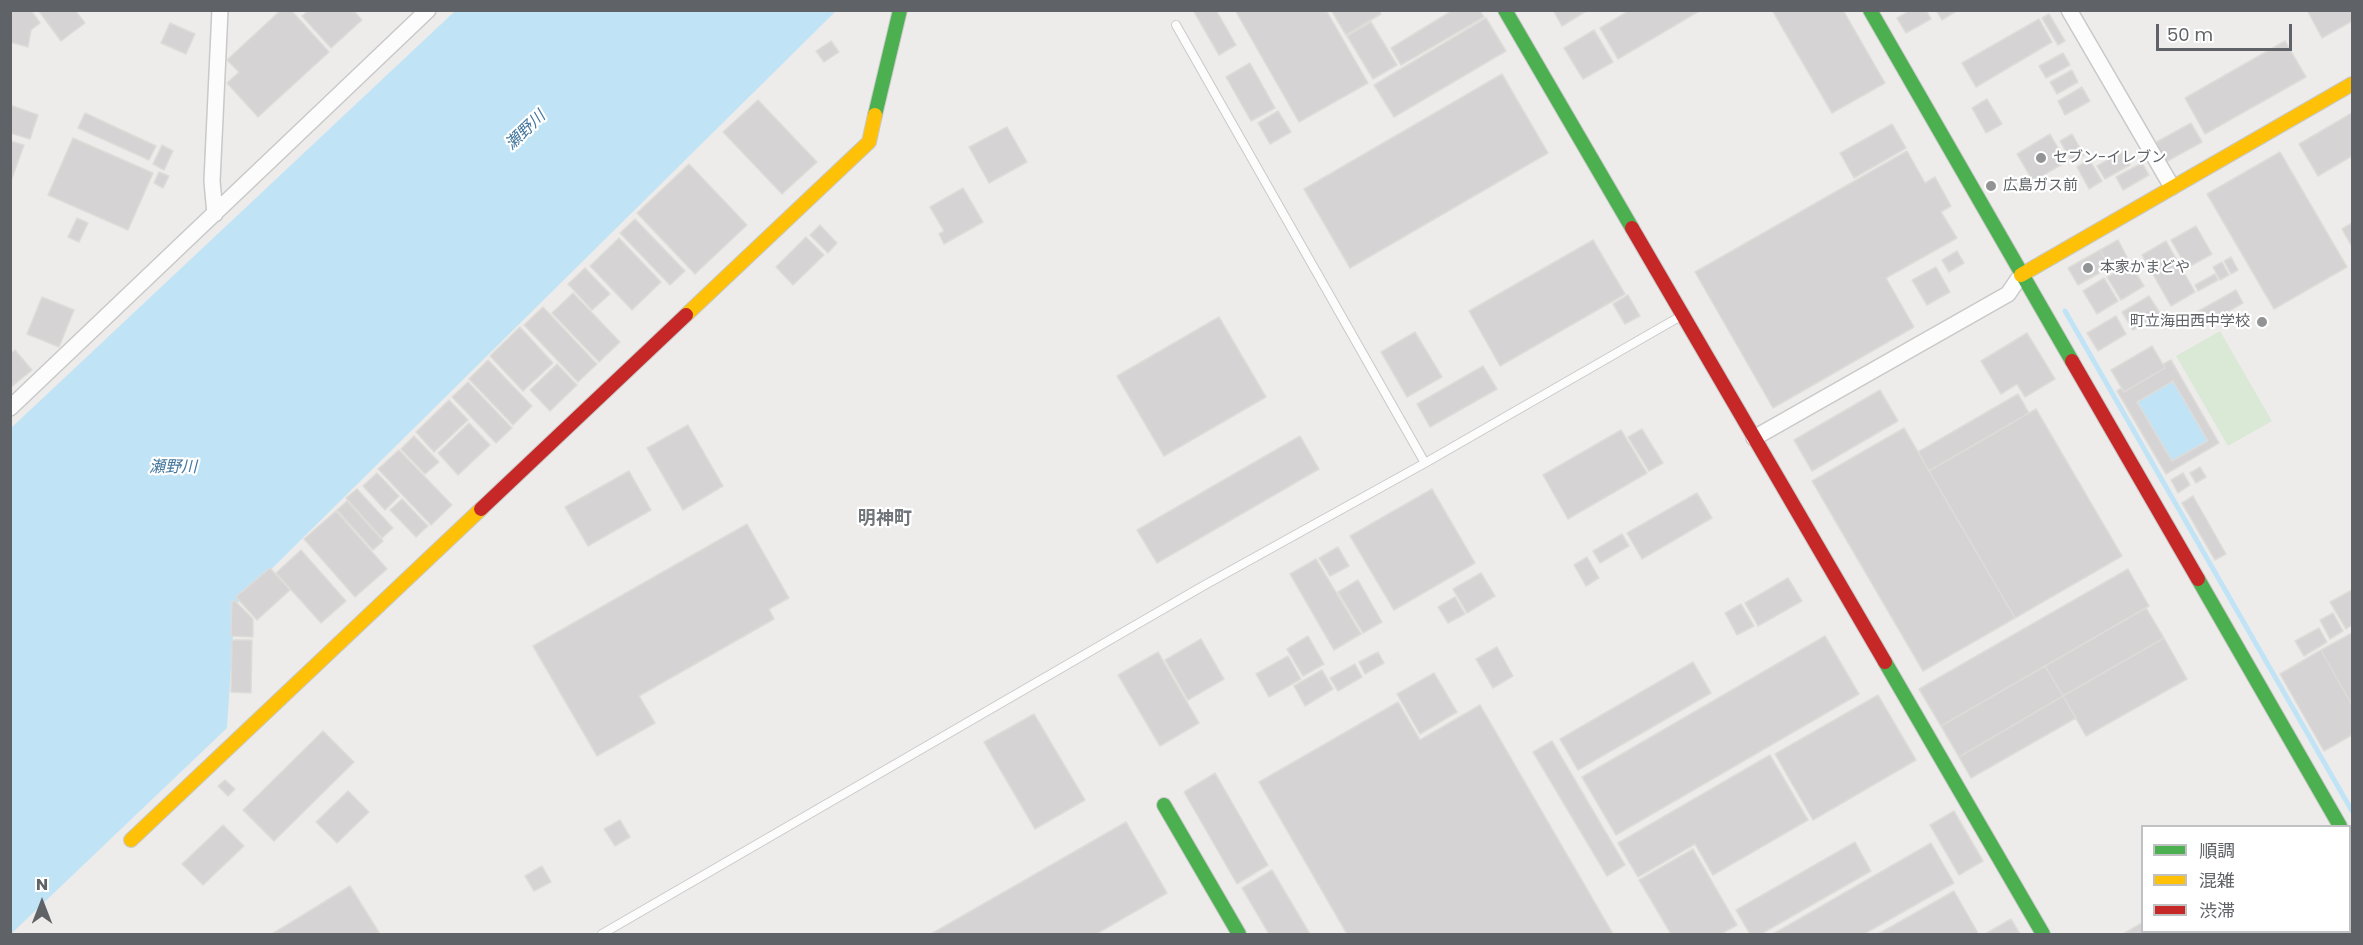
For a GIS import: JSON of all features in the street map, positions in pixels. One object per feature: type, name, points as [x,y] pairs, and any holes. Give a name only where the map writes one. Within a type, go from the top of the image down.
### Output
[{"type":"street","points":[[215,214],[212,181],[220,10]]},
{"type":"street","points":[[10,408],[428,10]]},
{"type":"street","points":[[131,840],[869,142],[900,10]]},
{"type":"street","points":[[1505,10],[2043,934]]},
{"type":"street","points":[[1870,10],[2339,825]]},
{"type":"street","points":[[2069,10],[2172,187]]},
{"type":"street","points":[[1754,438],[2007,294],[2021,275],[2352,84]]},
{"type":"street","points":[[1164,805],[1239,934]]},
{"type":"lane","points":[[1176,25],[1425,463]]},
{"type":"lane","points":[[602,934],[1203,586],[1425,463],[1683,315]]},
{"type":"green space","points":[[2220,331],[2272,421],[2228,446],[2176,356]]},
{"type":"water","name":"瀬野川","points":[[455,11],[836,11],[235,605],[227,728],[11,934],[11,428]]},
{"type":"water","points":[[2173,381],[2208,441],[2172,461],[2137,402]]},
{"type":"building","points":[[10,10],[31,10],[40,23],[31,30],[28,47],[10,42]]},
{"type":"building","points":[[38,10],[75,10],[85,23],[61,41]]},
{"type":"building","points":[[281,10],[291,10],[329,52],[258,117],[227,83],[239,72],[227,60]]},
{"type":"building","points":[[309,10],[353,10],[362,20],[331,48],[302,16]]},
{"type":"building","points":[[1193,10],[1216,10],[1236,45],[1219,55]]},
{"type":"building","points":[[1235,10],[1326,10],[1368,83],[1299,122]]},
{"type":"building","points":[[1331,10],[1379,10],[1381,14],[1346,35]]},
{"type":"building","points":[[1453,10],[1480,10],[1484,17],[1401,65],[1391,48]]},
{"type":"building","points":[[1553,10],[1588,10],[1562,26]]},
{"type":"building","points":[[1630,10],[1701,10],[1618,59],[1600,28]]},
{"type":"building","points":[[1772,10],[1843,10],[1885,83],[1832,113]]},
{"type":"building","points":[[1911,10],[1926,10],[1931,19],[1906,33],[1897,18]]},
{"type":"building","points":[[1936,10],[1958,10],[1942,20]]},
{"type":"building","points":[[2307,10],[2352,10],[2352,21],[2322,38]]},
{"type":"building","points":[[2049,14],[2065,41],[2058,45],[2042,18]]},
{"type":"building","points":[[1486,18],[1506,51],[1394,117],[1374,85]]},
{"type":"building","points":[[2039,19],[2052,42],[1976,87],[1962,63]]},
{"type":"building","points":[[1371,22],[1397,65],[1373,79],[1347,36]]},
{"type":"building","points":[[170,23],[195,34],[186,54],[161,43]]},
{"type":"building","points":[[1594,30],[1613,62],[1583,79],[1564,48]]},
{"type":"building","points":[[831,41],[839,52],[824,62],[816,51]]},
{"type":"building","points":[[2285,41],[2306,77],[2205,134],[2185,98]]},
{"type":"building","points":[[2063,53],[2070,65],[2046,78],[2039,66]]},
{"type":"building","points":[[1250,63],[1275,108],[1251,121],[1226,77]]},
{"type":"building","points":[[2072,70],[2078,82],[2057,94],[2050,82]]},
{"type":"building","points":[[1502,74],[1548,153],[1350,268],[1304,189]]},
{"type":"building","points":[[2082,87],[2090,101],[2065,115],[2058,101]]},
{"type":"building","points":[[1987,99],[2002,124],[1986,133],[1972,108]]},
{"type":"building","points":[[758,100],[817,162],[782,194],[723,132]]},
{"type":"building","points":[[10,105],[38,115],[30,139],[10,133]]},
{"type":"building","points":[[1278,111],[1291,132],[1270,144],[1258,123]]},
{"type":"building","points":[[85,113],[156,146],[149,160],[78,128]]},
{"type":"building","points":[[2352,113],[2352,156],[2318,176],[2299,144]]},
{"type":"building","points":[[2191,123],[2202,142],[2164,163],[2153,144]]},
{"type":"building","points":[[1892,124],[1906,148],[1854,178],[1840,153]]},
{"type":"building","points":[[1007,127],[1027,162],[989,183],[969,147]]},
{"type":"building","name":"セブン-イレブン","points":[[2050,134],[2066,162],[2033,181],[2017,154]]},
{"type":"building","points":[[2072,134],[2084,155],[2072,162],[2060,141]]},
{"type":"building","points":[[73,138],[153,173],[128,230],[48,195]]},
{"type":"building","points":[[10,141],[24,145],[10,184]]},
{"type":"building","points":[[162,145],[173,151],[164,170],[153,164]]},
{"type":"building","points":[[1907,151],[1925,183],[1935,177],[1951,206],[1941,212],[1957,238],[1886,278],[1914,327],[1773,408],[1695,272]]},
{"type":"building","points":[[2123,151],[2130,165],[2105,179],[2097,166]]},
{"type":"building","points":[[2280,152],[2347,267],[2274,309],[2207,194]]},
{"type":"building","points":[[2089,159],[2102,181],[2089,189],[2077,167]]},
{"type":"building","points":[[2142,163],[2149,175],[2123,190],[2116,177]]},
{"type":"building","points":[[689,164],[747,225],[695,274],[637,213]]},
{"type":"building","points":[[159,172],[169,176],[163,188],[154,183]]},
{"type":"building","points":[[963,188],[983,222],[944,244],[939,234],[944,231],[930,207]]},
{"type":"building","points":[[77,218],[88,223],[79,242],[68,237]]},
{"type":"building","points":[[635,219],[685,271],[670,285],[620,233]]},
{"type":"building","points":[[2352,223],[2352,247],[2342,229]]},
{"type":"building","points":[[820,225],[837,243],[828,253],[810,235]]},
{"type":"building","points":[[2196,226],[2212,254],[2187,268],[2171,240]]},
{"type":"building","points":[[806,237],[824,255],[793,285],[776,267]]},
{"type":"building","points":[[619,238],[661,282],[632,310],[590,266]]},
{"type":"building","points":[[1593,240],[1625,294],[1500,366],[1469,311]]},
{"type":"building","points":[[2118,240],[2127,257],[2110,267],[2100,250]]},
{"type":"building","points":[[2166,241],[2195,292],[2171,306],[2142,255]]},
{"type":"building","points":[[2100,250],[2110,267],[2078,285],[2068,268]]},
{"type":"building","points":[[1957,251],[1964,263],[1949,272],[1942,260]]},
{"type":"building","points":[[2231,257],[2238,270],[2231,274],[2224,261]]},
{"type":"building","points":[[2222,262],[2229,275],[2220,280],[2213,267]]},
{"type":"building","points":[[2130,263],[2144,286],[2121,300],[2107,277]]},
{"type":"building","points":[[1936,267],[1950,292],[1927,305],[1912,280]]},
{"type":"building","points":[[585,268],[610,294],[592,310],[568,284]]},
{"type":"building","points":[[2215,274],[2218,280],[2198,291],[2195,285]]},
{"type":"building","points":[[2104,278],[2118,301],[2097,314],[2083,291]]},
{"type":"building","points":[[2236,290],[2243,303],[2202,327],[2195,313]]},
{"type":"building","points":[[573,293],[620,342],[599,362],[552,313]]},
{"type":"building","points":[[1628,295],[1640,316],[1625,324],[1613,304]]},
{"type":"building","points":[[2149,296],[2160,313],[2133,330],[2122,312]]},
{"type":"building","points":[[42,297],[74,310],[59,347],[27,334]]},
{"type":"building","points":[[543,307],[597,364],[578,382],[524,325]]},
{"type":"building","points":[[2116,316],[2126,334],[2098,351],[2087,333]]},
{"type":"building","points":[[1219,317],[1266,397],[1164,456],[1117,376]]},
{"type":"building","points":[[520,327],[553,363],[523,391],[490,356]]},
{"type":"building","points":[[1415,332],[1442,377],[1407,397],[1381,352]]},
{"type":"building","points":[[2027,333],[2055,379],[2025,397],[2017,384],[2001,394],[1981,361]]},
{"type":"building","points":[[2152,346],[2165,368],[2124,392],[2111,370]]},
{"type":"building","points":[[15,350],[32,370],[10,388],[10,354]]},
{"type":"building","points":[[488,360],[532,406],[513,425],[469,379]]},
{"type":"building","points":[[2171,360],[2219,443],[2166,474],[2117,391],[2122,388],[2124,392],[2165,368],[2163,364]],"holes":[[[2173,381],[2208,441],[2172,461],[2137,402]]]},
{"type":"building","points":[[557,364],[577,385],[550,411],[530,390]]},
{"type":"building","points":[[1483,366],[1497,389],[1430,427],[1417,404]]},
{"type":"building","points":[[468,382],[512,428],[496,443],[452,397]]},
{"type":"building","points":[[1880,390],[1898,421],[1812,471],[1794,440]]},
{"type":"building","points":[[2018,394],[2029,413],[1929,471],[1918,452]]},
{"type":"building","points":[[449,400],[468,420],[434,452],[416,432]]},
{"type":"building","points":[[2036,409],[2122,556],[2015,618],[1929,471]]},
{"type":"building","points":[[469,423],[490,445],[458,475],[438,453]]},
{"type":"building","points":[[688,425],[723,486],[683,510],[647,448]]},
{"type":"building","points":[[1904,428],[2015,618],[1923,671],[1812,481]]},
{"type":"building","points":[[1642,429],[1663,463],[1649,471],[1628,437]]},
{"type":"building","points":[[1621,430],[1647,473],[1568,519],[1543,475]]},
{"type":"building","points":[[414,436],[439,462],[425,474],[401,449]]},
{"type":"building","points":[[1300,436],[1319,469],[1157,563],[1137,530]]},
{"type":"building","points":[[399,450],[452,505],[431,525],[378,469]]},
{"type":"building","points":[[2200,467],[2206,477],[2196,483],[2190,473]]},
{"type":"building","points":[[629,471],[651,510],[588,546],[565,507]]},
{"type":"building","points":[[377,473],[399,496],[385,510],[363,486]]},
{"type":"building","points":[[2183,473],[2190,485],[2178,493],[2171,480]]},
{"type":"building","points":[[357,489],[393,528],[382,538],[346,498]]},
{"type":"building","points":[[1432,489],[1475,563],[1394,610],[1350,536]]},
{"type":"building","points":[[1697,493],[1712,518],[1642,559],[1627,533]]},
{"type":"building","points":[[2193,496],[2226,554],[2215,560],[2182,503]]},
{"type":"building","points":[[402,499],[428,526],[416,537],[390,510]]},
{"type":"building","points":[[347,501],[383,541],[373,550],[337,510]]},
{"type":"building","points":[[336,511],[387,569],[355,597],[304,539]]},
{"type":"building","points":[[747,524],[789,598],[769,609],[774,619],[639,696],[655,723],[597,756],[533,646]]},
{"type":"building","points":[[1622,534],[1629,546],[1600,563],[1593,551]]},
{"type":"building","points":[[1338,547],[1349,566],[1330,576],[1319,558]]},
{"type":"building","points":[[301,550],[346,601],[321,623],[276,573]]},
{"type":"building","points":[[1587,557],[1599,578],[1586,586],[1574,565]]},
{"type":"building","points":[[1316,559],[1361,634],[1334,650],[1290,574]]},
{"type":"building","points":[[270,568],[290,590],[257,620],[236,597]]},
{"type":"building","points":[[2128,569],[2149,606],[1941,726],[1919,689]]},
{"type":"building","points":[[1481,573],[1495,596],[1467,613],[1453,589]]},
{"type":"building","points":[[1788,578],[1802,601],[1758,626],[1745,603]]},
{"type":"building","points":[[1358,580],[1382,622],[1363,633],[1338,592]]},
{"type":"building","points":[[2352,590],[2352,625],[2346,629],[2330,602]]},
{"type":"building","points":[[1455,597],[1465,614],[1448,623],[1438,607]]},
{"type":"building","points":[[232,601],[235,601],[253,619],[253,637],[231,636]]},
{"type":"building","points":[[1741,604],[1754,626],[1737,635],[1725,613]]},
{"type":"building","points":[[2146,608],[2164,638],[2063,696],[2045,666]]},
{"type":"building","points":[[2333,613],[2343,631],[2330,639],[2320,620]]},
{"type":"building","points":[[2319,628],[2327,642],[2304,656],[2295,641]]},
{"type":"building","points":[[2352,633],[2352,705],[2321,650]]},
{"type":"building","points":[[1308,636],[1324,664],[1303,676],[1287,649]]},
{"type":"building","points":[[1825,636],[1859,694],[1616,835],[1582,777]]},
{"type":"building","points":[[2164,638],[2187,679],[2086,736],[2063,696]]},
{"type":"building","points":[[1201,639],[1224,679],[1188,700],[1165,660]]},
{"type":"building","points":[[232,640],[252,640],[251,693],[231,692]]},
{"type":"building","points":[[1497,647],[1513,676],[1493,688],[1476,659]]},
{"type":"building","points":[[2321,650],[2352,705],[2352,735],[2324,751],[2280,674]]},
{"type":"building","points":[[1158,652],[1199,723],[1160,746],[1118,675]]},
{"type":"building","points":[[1378,652],[1384,663],[1365,674],[1359,662]]},
{"type":"building","points":[[1288,656],[1301,679],[1269,697],[1256,674]]},
{"type":"building","points":[[1693,662],[1711,693],[1578,770],[1560,739]]},
{"type":"building","points":[[1355,664],[1362,677],[1338,691],[1330,678]]},
{"type":"building","points":[[2045,666],[2063,696],[1959,757],[1941,726]]},
{"type":"building","points":[[1322,670],[1333,689],[1305,706],[1294,686]]},
{"type":"building","points":[[1434,673],[1457,712],[1420,734],[1397,694]]},
{"type":"building","points":[[1878,695],[1916,760],[1813,820],[1775,754]]},
{"type":"building","points":[[2063,696],[2076,718],[1971,778],[1959,757]]},
{"type":"building","points":[[1398,702],[1420,740],[1480,705],[1613,934],[1347,934],[1259,782]]},
{"type":"building","points":[[1034,714],[1085,800],[1035,829],[984,742]]},
{"type":"building","points":[[323,731],[354,762],[274,841],[243,810]]},
{"type":"building","points":[[1552,741],[1625,865],[1607,876],[1533,752]]},
{"type":"building","points":[[1770,755],[1808,820],[1713,875],[1695,844],[1638,877],[1618,843]]},
{"type":"building","points":[[1215,773],[1268,865],[1237,884],[1184,792]]},
{"type":"building","points":[[225,780],[235,789],[228,796],[218,786]]},
{"type":"building","points":[[348,791],[369,812],[337,843],[316,822]]},
{"type":"building","points":[[1954,811],[1983,861],[1959,875],[1930,825]]},
{"type":"building","points":[[620,820],[630,837],[615,846],[604,829]]},
{"type":"building","points":[[1126,822],[1167,893],[1096,934],[931,934]]},
{"type":"building","points":[[223,825],[244,846],[203,885],[182,864]]},
{"type":"building","points":[[1855,842],[1871,871],[1761,934],[1750,934],[1736,910]]},
{"type":"building","points":[[1931,843],[1954,883],[1864,934],[1773,934]]},
{"type":"building","points":[[1693,849],[1737,925],[1721,934],[1671,934],[1639,880]]},
{"type":"building","points":[[542,866],[551,882],[534,891],[525,876]]},
{"type":"building","points":[[1272,870],[1310,934],[1269,934],[1242,888]]},
{"type":"building","points":[[350,886],[380,934],[272,934]]},
{"type":"building","points":[[2351,888],[2352,891],[2351,925]]},
{"type":"building","points":[[1954,891],[1978,933],[1878,934]]},
{"type":"building","points":[[2011,919],[2020,934],[1985,934]]},
{"type":"building","points":[[2141,924],[2141,933],[2173,934],[2123,934]]},
{"type":"building","points":[[2200,933],[2312,933],[2309,934],[2198,934]]},
{"type":"waterway","points":[[2065,311],[2352,811]]},
{"type":"traffic: fast","points":[[875,115],[900,10]]},
{"type":"traffic: fast","points":[[1505,10],[1632,228]]},
{"type":"traffic: fast","points":[[1870,10],[2072,361]]},
{"type":"traffic: fast","points":[[2198,579],[2339,825]]},
{"type":"traffic: fast","points":[[1885,662],[2043,934]]},
{"type":"traffic: fast","points":[[1164,805],[1239,934]]},
{"type":"traffic: slow","points":[[2021,275],[2352,84]]},
{"type":"traffic: slow","points":[[686,315],[869,142],[875,115]]},
{"type":"traffic: slow","points":[[131,840],[481,509]]},
{"type":"traffic: jam","points":[[1632,228],[1885,662]]},
{"type":"traffic: jam","points":[[481,509],[686,315]]},
{"type":"traffic: jam","points":[[2072,361],[2198,579]]},
{"type":"place","name":"セブン-イレブン","points":[[2041,158]]},
{"type":"place","name":"広島ガス前","points":[[1991,186]]},
{"type":"place","name":"本家かまどや","points":[[2088,268]]},
{"type":"place","name":"町立海田西中学校","points":[[2262,322]]},
{"type":"district","name":"明神町","points":[[885,519]]}]
